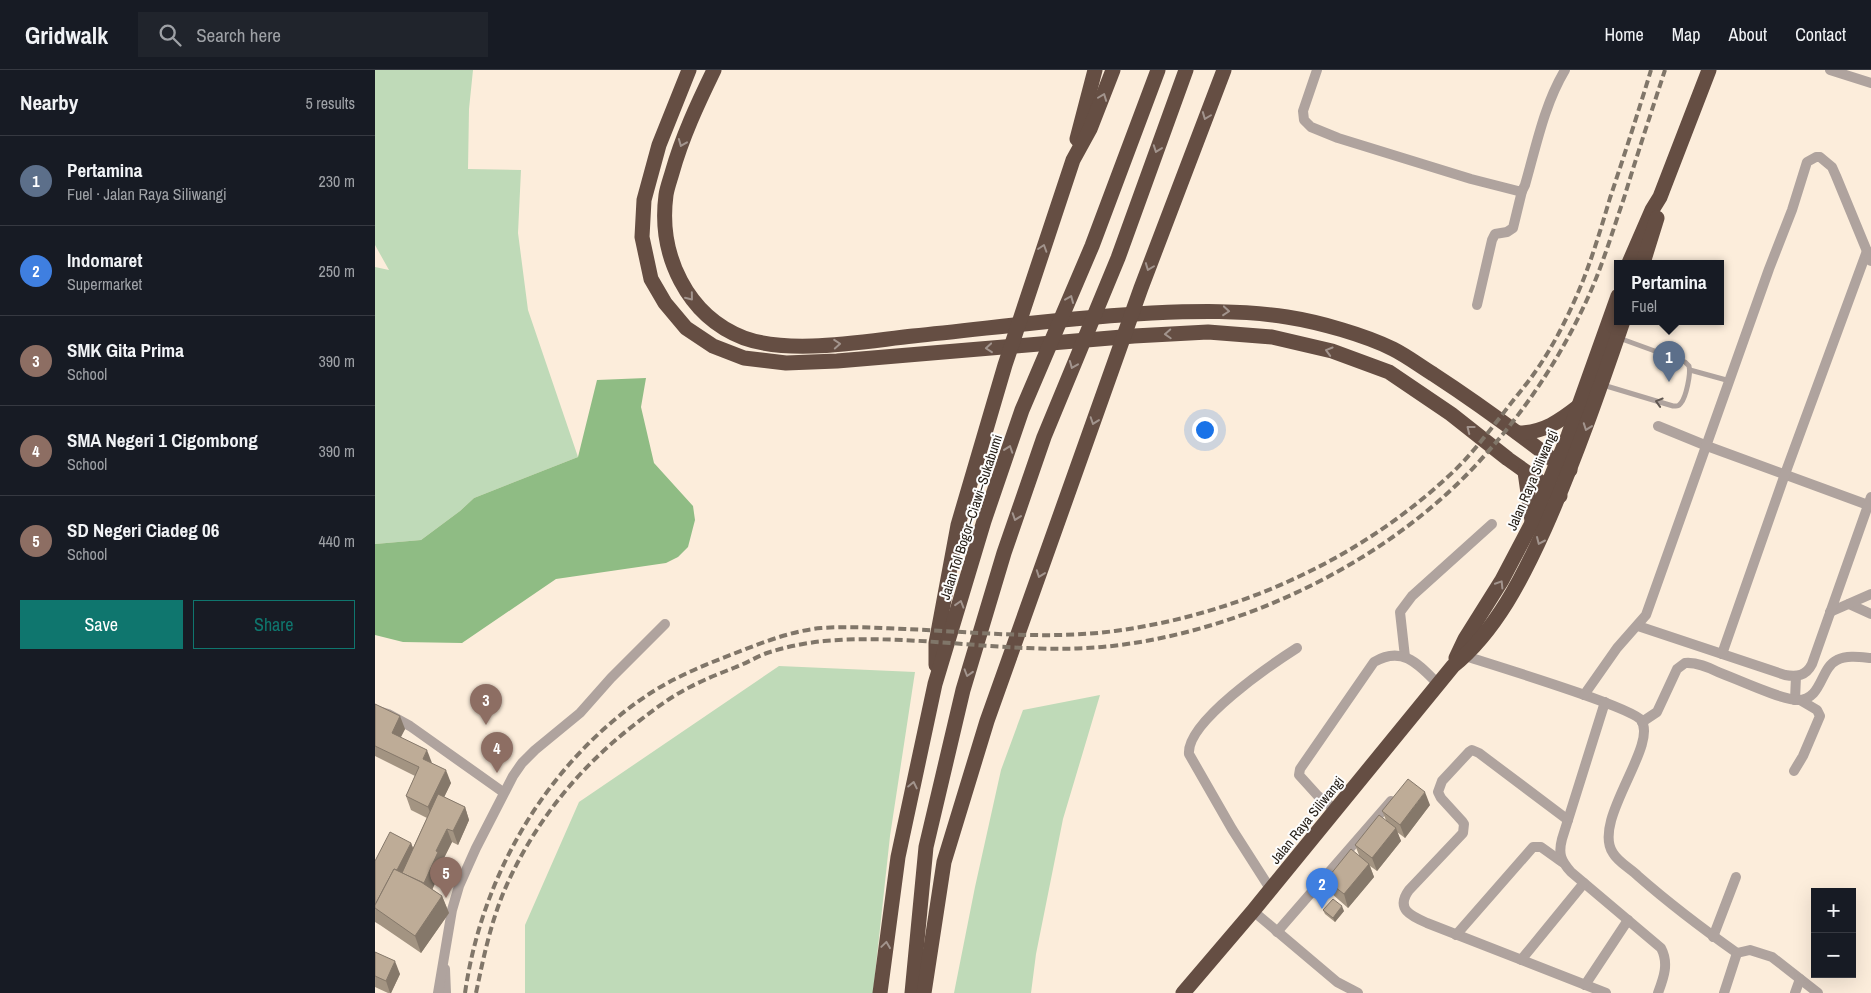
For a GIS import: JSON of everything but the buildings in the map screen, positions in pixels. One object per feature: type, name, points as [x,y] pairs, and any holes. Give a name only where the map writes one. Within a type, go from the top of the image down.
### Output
[{"type":"highway","points":[[689,70],[659,145],[644,200],[642,237],[651,279],[665,303],[687,328],[713,346],[744,358],[786,363],[837,361],[1133,336],[1208,332],[1272,337],[1331,352],[1389,372],[1451,414],[1553,492]]},
{"type":"highway","points":[[714,70],[677,158],[666,195],[665,230],[672,262],[685,290],[702,312],[724,328],[745,338],[764,343],[790,346],[838,344],[1111,315],[1215,310],[1287,317],[1339,329],[1393,349],[1456,389],[1564,466]]},
{"type":"highway","points":[[935,684],[936,643],[958,525],[1005,365],[1073,160],[1095,70]]},
{"type":"highway","points":[[1073,160],[1090,129],[1113,70]]},
{"type":"highway","name":"Jalan Tol Bogor–Ciawi–Sukabumi","points":[[880,993],[898,857],[935,684],[984,521],[1022,410],[1092,246],[1158,70]]},
{"type":"highway","points":[[912,993],[926,847],[963,690],[1003,553],[1044,437],[1118,258],[1186,70]]},
{"type":"highway","points":[[924,993],[945,862],[987,721],[1141,288],[1224,70]]},
{"type":"highway","points":[[1630,260],[1652,210],[1660,197],[1709,70]]},
{"type":"highway","points":[[1644,260],[1655,228],[1660,197]]},
{"type":"highway","name":"Jalan Raya Siliwangi","points":[[1190,990],[1458,659],[1486,632],[1512,594],[1535,552],[1553,492],[1595,383],[1611,335],[1614,318]]},
{"type":"highway","name":"Jalan Raya Siliwangi","points":[[1611,335],[1620,325]]},
{"type":"highway","name":"Jalan Raya Siliwangi","points":[[1564,466],[1579,406],[1595,383]]},
{"type":"highway","points":[[1519,434],[1537,432],[1549,427],[1579,406]]},
{"type":"highway","points":[[1525,472],[1532,523]]},
{"type":"highway","name":"Jalan Raya Siliwangi","points":[[1458,659],[1475,623],[1502,580],[1532,523],[1553,492]]},
{"type":"street","points":[[1317,70],[1303,111],[1304,120],[1311,127],[1338,138],[1471,179],[1515,191],[1522,191]]},
{"type":"street","points":[[1477,305],[1491,240],[1495,234],[1507,232],[1513,228],[1522,191],[1547,110],[1555,88],[1565,70]]},
{"type":"street","points":[[1830,70],[1871,83]]},
{"type":"street","points":[[1584,696],[1617,648],[1638,626],[1650,606],[1769,268],[1793,210],[1807,162],[1811,158],[1819,157],[1831,168],[1842,188],[1869,256],[1785,474],[1722,654]]},
{"type":"street","points":[[1638,626],[1785,675],[1796,676],[1804,674],[1813,664],[1870,502],[1785,474],[1658,426]]},
{"type":"street","points":[[1405,657],[1400,612],[1402,606],[1492,524]]},
{"type":"street","points":[[1830,612],[1871,594]]},
{"type":"street","points":[[1849,604],[1871,614]]},
{"type":"street","points":[[437,993],[452,910],[459,886],[503,792],[522,763],[580,713],[611,678],[665,624]]},
{"type":"street","points":[[1271,890],[1232,829],[1189,754],[1189,749],[1196,732],[1209,715],[1297,648]]},
{"type":"street","points":[[1336,810],[1299,775],[1303,764],[1374,662],[1384,656],[1405,657],[1422,668],[1438,684]]},
{"type":"street","points":[[1798,700],[1810,696],[1816,690],[1828,667],[1836,660],[1855,656],[1871,658]]},
{"type":"street","points":[[1458,659],[1605,702],[1635,715],[1642,722],[1644,732],[1641,747],[1612,818],[1607,838],[1613,853],[1680,911],[1737,954]]},
{"type":"street","points":[[1642,722],[1657,712],[1677,669],[1685,663],[1703,666],[1774,694],[1798,700],[1817,710],[1820,716],[1803,756],[1794,771]]},
{"type":"street","points":[[1796,676],[1798,700]]},
{"type":"street","points":[[1563,862],[1560,853],[1561,845],[1605,702]]},
{"type":"street","points":[[375,710],[388,714],[410,726],[503,792]]},
{"type":"street","points":[[1568,820],[1475,751],[1469,752],[1442,781],[1438,792],[1464,824],[1463,833],[1409,890],[1404,903],[1406,911],[1412,917],[1605,993]]},
{"type":"street","points":[[1277,932],[1400,791]]},
{"type":"street","points":[[1456,935],[1533,847],[1541,847],[1563,862],[1584,883],[1661,948],[1665,954],[1666,970],[1658,993]]},
{"type":"street","points":[[1713,937],[1736,877]]},
{"type":"street","points":[[1521,960],[1584,883]]},
{"type":"street","points":[[1253,911],[1337,982],[1354,992]]},
{"type":"street","points":[[1585,985],[1627,920]]},
{"type":"street","points":[[1737,954],[1750,950],[1764,954],[1783,965],[1818,993]]},
{"type":"street","points":[[1724,993],[1737,954]]},
{"type":"street","points":[[444,955],[446,993]]},
{"type":"street","points":[[1795,993],[1800,979]]},
{"type":"lane","points":[[1611,335],[1685,362],[1690,370],[1730,381]]},
{"type":"lane","points":[[1595,383],[1678,406],[1682,402],[1690,370]]},
{"type":"green space","points":[[375,70],[473,70],[469,109],[468,169],[521,170],[518,233],[528,310],[578,457],[474,498],[421,540],[375,544],[375,267],[389,270],[375,245]]},
{"type":"green space","points":[[646,378],[641,407],[654,463],[693,506],[695,520],[688,547],[678,557],[666,563],[556,579],[462,643],[403,642],[375,635],[375,544],[421,540],[474,498],[578,457],[597,380]]},
{"type":"green space","points":[[779,666],[915,672],[890,836],[873,993],[525,993],[525,925],[579,802]]},
{"type":"green space","points":[[1100,695],[1063,819],[1036,954],[1031,993],[954,993],[1001,770],[1023,710]]},
{"type":"railway","points":[[465,993],[474,949],[487,905],[504,864],[525,824],[551,787],[580,752],[613,721],[649,694],[679,677],[711,662],[765,642],[821,628],[863,627],[1063,635],[1115,631],[1162,623],[1208,611],[1253,596],[1296,578],[1339,556],[1379,531],[1417,503],[1453,472],[1478,445],[1541,364],[1555,340],[1588,268],[1651,70]]},
{"type":"railway","points":[[476,993],[489,936],[503,894],[520,857],[547,815],[578,776],[614,741],[661,704],[696,684],[767,653],[824,641],[894,640],[1067,649],[1102,647],[1155,639],[1208,626],[1260,608],[1311,586],[1360,558],[1406,527],[1448,493],[1485,455],[1532,396],[1559,353],[1593,286],[1624,198],[1665,70]]},
{"type":"place","name":"Pertamina","points":[[1669,382]]},
{"type":"place","name":"SMK Gita Prima","points":[[486,725]]},
{"type":"place","name":"SMA Negeri 1 Cigombong","points":[[497,773]]},
{"type":"place","name":"SD Negeri Ciadeg 06","points":[[446,898]]},
{"type":"place","name":"Indomaret","points":[[1322,909]]}]
